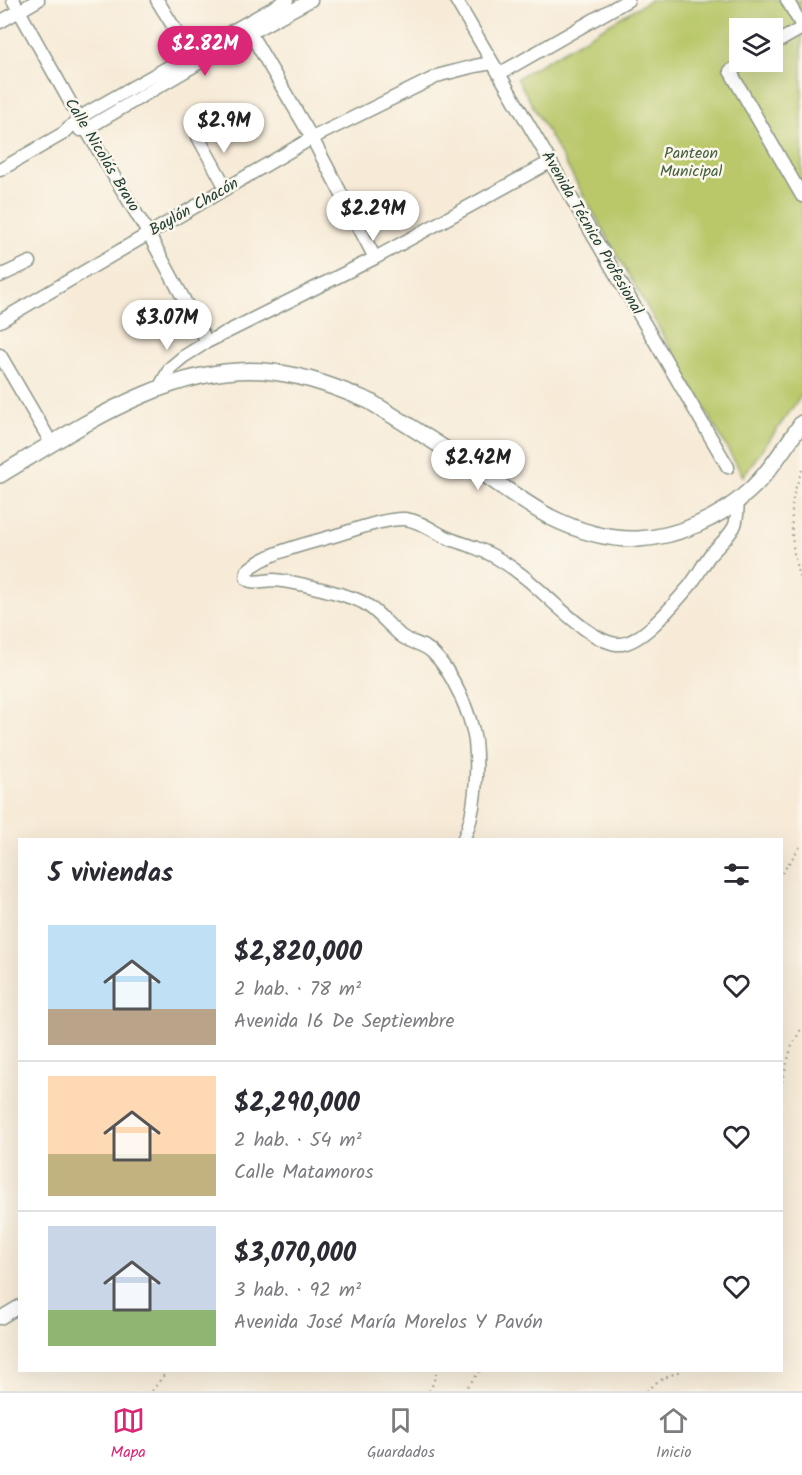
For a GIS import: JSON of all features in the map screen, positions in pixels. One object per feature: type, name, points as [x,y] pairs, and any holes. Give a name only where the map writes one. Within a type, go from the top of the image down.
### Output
[{"type":"main road","points":[[0,475],[104,413],[180,381],[203,375],[238,371],[272,372],[306,378],[339,388],[369,401],[538,510],[570,526],[593,534],[638,539],[696,525],[738,501],[766,473],[802,423]]},
{"type":"street","points":[[0,22],[16,6],[38,0]]},
{"type":"street","points":[[157,0],[191,55]]},
{"type":"street","points":[[0,170],[248,29],[287,0]]},
{"type":"street","points":[[83,124],[191,55],[311,0]]},
{"type":"street","name":"Avenida Técnico Profesional","points":[[456,0],[728,467]]},
{"type":"street","name":"Baylón Chacón","points":[[0,321],[312,138],[440,75],[475,66],[496,69],[628,0]]},
{"type":"street","points":[[783,38],[802,27],[788,0]]},
{"type":"street","name":"Calle Nicolás Bravo","points":[[16,6],[148,233],[207,342]]},
{"type":"street","points":[[248,29],[312,138],[375,258]]},
{"type":"street","points":[[731,72],[802,196]]},
{"type":"street","points":[[211,118],[197,129],[198,137],[226,188]]},
{"type":"street","points":[[158,390],[170,368],[207,342],[375,258],[550,162]]},
{"type":"street","points":[[0,276],[30,262]]},
{"type":"street","points":[[0,355],[52,444]]},
{"type":"street","points":[[464,838],[474,797],[476,755],[470,722],[458,691],[444,665],[428,648],[404,639],[362,602],[317,587],[275,580],[248,581],[247,570],[288,549],[381,522],[411,520],[488,553],[522,575],[586,632],[606,641],[622,644],[641,637],[671,608],[692,583],[733,528],[737,520],[738,501]]},
{"type":"street","points":[[0,1318],[18,1307]]},
{"type":"path","points":[[802,470],[794,496],[792,536],[802,584]]},
{"type":"path","points":[[783,872],[802,844]]},
{"type":"path","points":[[783,1078],[791,1048],[802,1027]]},
{"type":"path","points":[[152,1391],[166,1372]]},
{"type":"path","points":[[429,1391],[437,1372]]},
{"type":"path","points":[[464,1391],[479,1372]]},
{"type":"path","points":[[647,1391],[658,1381],[678,1372]]},
{"type":"green space","name":"Panteon Municipal","points":[[650,0],[802,0],[802,395],[743,476],[517,78]]}]
